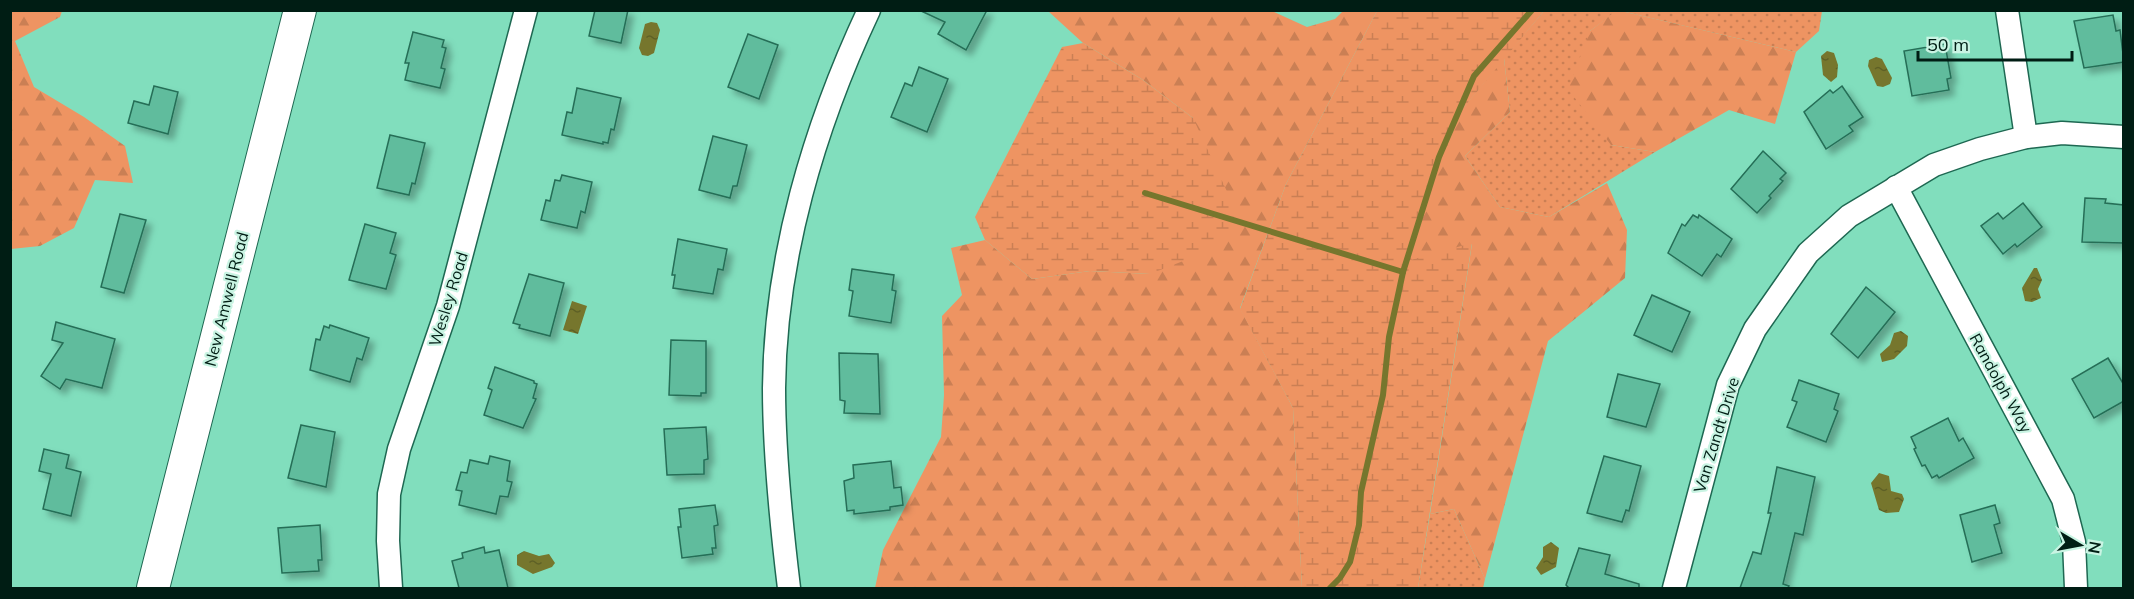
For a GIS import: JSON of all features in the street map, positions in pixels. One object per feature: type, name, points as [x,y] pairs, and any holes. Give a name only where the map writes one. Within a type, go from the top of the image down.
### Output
[{"type":"street","name":"New Amwell Road","points":[[153,588],[300,10]]},
{"type":"street","name":"Wesley Road","points":[[391,588],[388,541],[389,494],[399,449],[448,306],[526,10]]},
{"type":"street","points":[[789,588],[775,450],[774,386],[778,326],[788,259],[808,171],[825,113],[869,10]]},
{"type":"street","points":[[2007,10],[2026,137]]},
{"type":"street","name":"Van Zandt Drive","points":[[1674,588],[1728,385],[1755,328],[1808,253],[1849,216],[1896,187],[1934,165],[1980,148],[2026,137],[2062,133],[2124,137]]},
{"type":"street","name":"Randolph Way","points":[[1896,187],[2063,499],[2074,542],[2076,588]]},
{"type":"green space","points":[[1617,10],[1796,52],[1775,124],[1729,110],[1655,152],[1611,145],[1568,89],[1590,31]]},
{"type":"green space","points":[[10,11],[62,11],[60,17],[15,41],[34,87],[84,117],[125,146],[133,183],[95,180],[74,228],[40,246],[11,249]]},
{"type":"green space","points":[[1048,11],[1272,11],[1307,27],[1335,19],[1343,11],[1377,11],[1286,184],[1240,308],[1293,408],[1302,588],[875,588],[883,550],[941,437],[944,395],[942,316],[962,295],[951,248],[985,240],[1032,279],[1090,271],[1150,274],[1193,118],[1143,80],[1083,43]]},
{"type":"green space","points":[[1377,11],[1544,11],[1451,123],[1407,261],[1472,243],[1418,588],[1302,588],[1293,408],[1240,309],[1286,184]]},
{"type":"green space","points":[[1544,11],[1617,11],[1590,31],[1611,145],[1655,152],[1549,217],[1500,207],[1465,156],[1510,112],[1504,58]]},
{"type":"green space","points":[[1621,11],[1822,11],[1819,31],[1796,52]]},
{"type":"green space","points":[[1083,43],[1143,80],[1193,118],[1236,211],[1227,237],[1196,256],[1150,274],[1090,271],[1032,279],[985,240],[975,217],[1062,47]]},
{"type":"green space","points":[[1504,58],[1510,112],[1465,156],[1500,207],[1549,217],[1607,183],[1627,230],[1625,278],[1548,341],[1485,579],[1454,509],[1430,514],[1472,244],[1407,262],[1451,123]]},
{"type":"green space","points":[[1454,509],[1485,579],[1483,588],[1418,588],[1430,514]]},
{"type":"water","points":[[657,23],[660,30],[654,53],[648,56],[642,55],[639,48],[645,24]]},
{"type":"water","points":[[1827,51],[1834,53],[1838,65],[1837,77],[1831,82],[1823,75],[1821,56]]},
{"type":"water","points":[[1876,57],[1882,59],[1892,78],[1890,84],[1883,87],[1877,86],[1868,66],[1869,60]]},
{"type":"water","points":[[2034,268],[2037,268],[2042,280],[2038,289],[2041,298],[2032,302],[2025,301],[2022,288]]},
{"type":"water","points":[[572,301],[587,306],[578,334],[563,330]]},
{"type":"water","points":[[1901,331],[1908,336],[1907,346],[1894,359],[1882,362],[1880,354],[1890,345],[1894,333]]},
{"type":"water","points":[[1879,473],[1889,476],[1891,491],[1902,494],[1904,499],[1899,512],[1886,513],[1879,510],[1871,483]]},
{"type":"water","points":[[1551,542],[1559,548],[1556,567],[1541,575],[1536,568],[1543,557],[1543,547]]},
{"type":"water","points":[[524,551],[539,556],[549,554],[555,563],[552,567],[533,574],[517,565],[517,555]]},
{"type":"building","points":[[595,10],[628,10],[621,43],[589,36]]},
{"type":"building","points":[[919,10],[987,10],[966,50],[938,34],[945,22]]},
{"type":"building","points":[[2113,15],[2116,31],[2120,30],[2124,62],[2084,68],[2074,21]]},
{"type":"building","points":[[413,32],[444,40],[442,47],[446,48],[441,68],[445,69],[440,88],[405,80],[409,63],[405,63]]},
{"type":"building","points":[[748,34],[778,45],[759,99],[728,87]]},
{"type":"building","points":[[1945,44],[1951,78],[1947,79],[1949,90],[1912,96],[1904,51]]},
{"type":"building","points":[[919,67],[948,79],[927,132],[891,117],[905,83],[912,86]]},
{"type":"building","points":[[154,86],[178,92],[168,134],[128,123],[134,101],[149,105]]},
{"type":"building","points":[[1842,86],[1863,117],[1849,126],[1853,131],[1826,149],[1804,112],[1830,90],[1833,93]]},
{"type":"building","points":[[577,88],[621,98],[614,130],[611,129],[608,143],[603,142],[603,144],[562,135],[567,112],[572,113]]},
{"type":"building","points":[[390,135],[425,143],[415,184],[412,183],[409,195],[377,188]]},
{"type":"building","points":[[713,136],[747,145],[737,186],[733,186],[730,198],[699,190]]},
{"type":"building","points":[[1763,151],[1786,173],[1780,179],[1783,181],[1769,196],[1771,198],[1757,213],[1731,189]]},
{"type":"building","points":[[562,175],[592,182],[585,213],[581,211],[577,228],[541,220],[546,200],[550,201],[555,180],[560,181]]},
{"type":"building","points":[[2085,198],[2106,199],[2105,203],[2124,205],[2124,243],[2082,242]]},
{"type":"building","points":[[2023,203],[2042,227],[2017,247],[2015,244],[2003,254],[1981,226],[1998,213],[2003,219]]},
{"type":"building","points":[[120,214],[146,220],[124,293],[101,287]]},
{"type":"building","points":[[1693,215],[1698,218],[1699,215],[1732,239],[1721,257],[1717,254],[1702,276],[1668,253],[1682,224],[1685,226]]},
{"type":"building","points":[[365,224],[396,233],[390,253],[396,255],[386,289],[349,280]]},
{"type":"building","points":[[678,239],[727,249],[723,270],[718,269],[713,294],[673,288],[675,275],[672,275]]},
{"type":"building","points":[[852,269],[894,275],[892,290],[896,291],[891,323],[849,316],[853,291],[849,290]]},
{"type":"building","points":[[529,274],[564,283],[550,336],[519,328],[520,325],[513,323]]},
{"type":"building","points":[[1866,287],[1895,312],[1858,358],[1831,334]]},
{"type":"building","points":[[1652,295],[1690,312],[1672,352],[1634,335]]},
{"type":"building","points":[[56,322],[115,339],[102,388],[66,379],[60,389],[41,376],[63,343],[52,340]]},
{"type":"building","points":[[330,325],[369,338],[362,360],[357,358],[350,382],[310,370],[316,339],[320,340],[324,326],[329,328]]},
{"type":"building","points":[[671,340],[706,341],[706,393],[701,393],[701,396],[669,395]]},
{"type":"building","points":[[839,353],[878,354],[880,414],[844,413],[845,401],[840,400]]},
{"type":"building","points":[[2108,358],[2124,385],[2124,401],[2094,418],[2072,379]]},
{"type":"building","points":[[495,367],[537,384],[533,398],[536,399],[523,428],[484,415],[492,390],[488,388]]},
{"type":"building","points":[[1618,374],[1660,384],[1646,427],[1607,417]]},
{"type":"building","points":[[1799,380],[1839,394],[1834,409],[1838,411],[1826,442],[1787,427],[1797,402],[1792,400]]},
{"type":"building","points":[[1948,418],[1959,441],[1963,438],[1974,458],[1939,478],[1937,475],[1932,478],[1925,465],[1922,466],[1911,437]]},
{"type":"building","points":[[301,425],[335,432],[326,487],[288,478]]},
{"type":"building","points":[[706,427],[708,459],[704,460],[704,474],[667,475],[664,429]]},
{"type":"building","points":[[44,449],[69,455],[66,468],[81,472],[71,516],[43,509],[51,474],[39,471]]},
{"type":"building","points":[[490,456],[510,461],[507,481],[512,482],[508,497],[500,496],[496,514],[459,505],[462,491],[456,490],[461,472],[467,473],[470,460],[488,464]]},
{"type":"building","points":[[1604,456],[1641,466],[1629,511],[1626,510],[1622,522],[1587,513]]},
{"type":"building","points":[[891,461],[894,488],[901,487],[903,505],[890,507],[890,510],[854,514],[854,510],[847,511],[844,481],[854,478],[853,465]]},
{"type":"building","points":[[1777,467],[1815,477],[1803,535],[1795,533],[1783,584],[1789,586],[1788,588],[1740,588],[1753,552],[1761,554],[1771,513],[1768,513]]},
{"type":"building","points":[[715,505],[718,525],[714,526],[716,548],[712,548],[713,554],[682,558],[678,527],[681,527],[679,509]]},
{"type":"building","points":[[1995,505],[2000,523],[1994,525],[2002,553],[1972,562],[1960,515]]},
{"type":"building","points":[[320,525],[322,560],[318,560],[319,571],[282,573],[278,528]]},
{"type":"building","points":[[484,547],[485,553],[499,550],[508,588],[459,588],[452,561],[463,558],[462,553]]},
{"type":"building","points":[[1579,548],[1610,555],[1605,574],[1639,584],[1639,588],[1569,588],[1566,585]]},
{"type":"waterway","points":[[1330,588],[1340,578],[1350,562],[1359,525],[1361,492],[1383,395],[1389,337],[1403,272],[1439,157],[1474,76],[1532,10]]},
{"type":"waterway","points":[[1145,193],[1403,272]]}]
